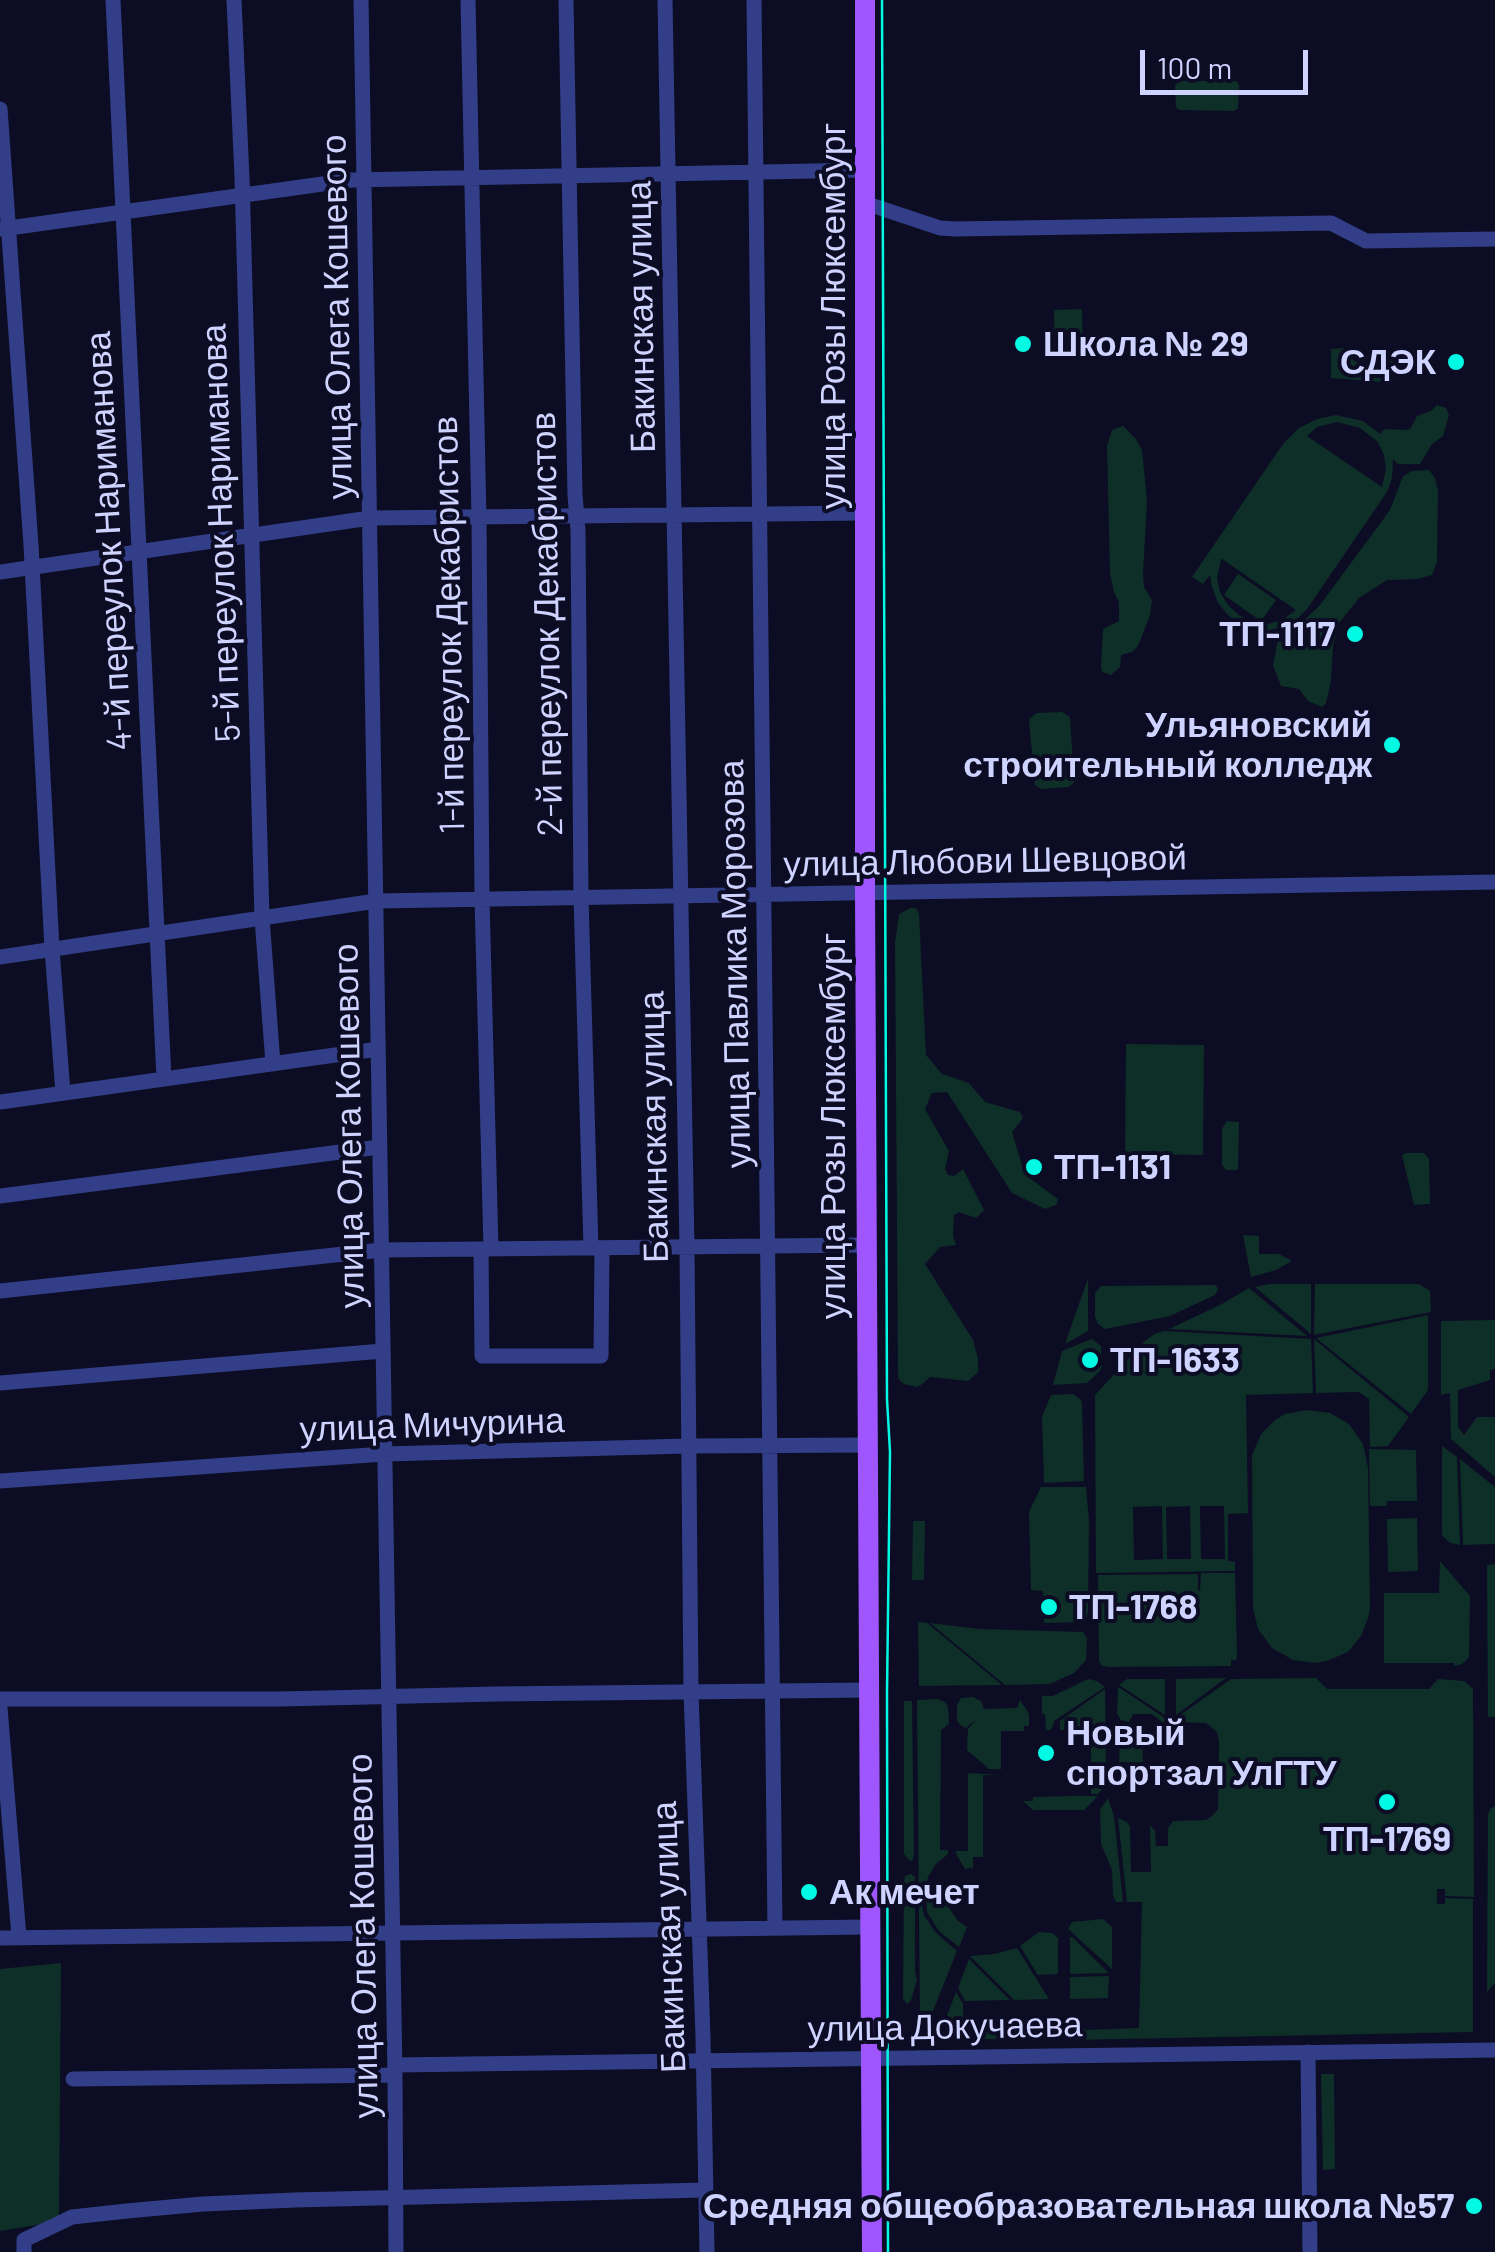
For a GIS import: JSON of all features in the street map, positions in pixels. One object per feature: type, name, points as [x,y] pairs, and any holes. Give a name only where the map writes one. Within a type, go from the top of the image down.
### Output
[{"type":"main road","name":"улица Розы Люксембург","points":[[865,0],[872,2252]]},
{"type":"street","name":"4-й переулок Нариманова","points":[[113,0],[164,1078]]},
{"type":"street","name":"5-й переулок Нариманова","points":[[234,0],[262,918],[273,1064]]},
{"type":"street","name":"улица Олега Кошевого","points":[[361,0],[396,2252]]},
{"type":"street","name":"1-й переулок Декабристов","points":[[468,0],[479,518],[486,1249],[482,1356],[601,1356]]},
{"type":"street","name":"2-й переулок Декабристов","points":[[566,0],[581,897],[601,1356]]},
{"type":"street","name":"Бакинская улица","points":[[666,0],[691,1691],[707,2252]]},
{"type":"street","name":"улица Павлика Морозова","points":[[754,0],[775,1928]]},
{"type":"street","points":[[0,109],[4,229],[32,567],[63,1093]]},
{"type":"street","points":[[4,229],[364,180],[864,170]]},
{"type":"street","points":[[865,203],[940,228],[955,229],[1331,224],[1366,241],[1495,239]]},
{"type":"street","points":[[0,572],[370,518],[865,513]]},
{"type":"street","name":"улица Любови Шевцовой","points":[[0,957],[376,901],[1495,882]]},
{"type":"street","points":[[0,1102],[378,1050]]},
{"type":"street","points":[[0,1196],[380,1147]]},
{"type":"street","points":[[0,1290],[381,1250],[866,1245]]},
{"type":"street","points":[[0,1383],[383,1351]]},
{"type":"street","name":"улица Мичурина","points":[[0,1482],[384,1454],[867,1445]]},
{"type":"street","points":[[0,1699],[281,1700],[868,1690]]},
{"type":"street","points":[[0,1708],[19,1937]]},
{"type":"street","points":[[0,1938],[869,1927]]},
{"type":"street","name":"улица Докучаева","points":[[73,2079],[703,2060],[1495,2050]]},
{"type":"street","points":[[1308,2052],[1310,2252]]},
{"type":"street","points":[[24,2246],[72,2217],[127,2210],[204,2204],[705,2190]]},
{"type":"green space","points":[[1181,81],[1236,81],[1238,108],[1179,110],[1175,85]]},
{"type":"green space","points":[[1082,309],[1083,360],[1055,360],[1054,310]]},
{"type":"green space","points":[[1344,348],[1362,365],[1405,361],[1410,375],[1384,377],[1383,382],[1331,378],[1331,349]]},
{"type":"green space","points":[[1437,405],[1446,408],[1449,415],[1443,436],[1432,444],[1420,464],[1398,464],[1393,459],[1387,492],[1307,609],[1293,623],[1268,631],[1243,626],[1218,603],[1210,575],[1203,584],[1192,577],[1283,444],[1299,428],[1336,415],[1363,421],[1380,434],[1384,429],[1407,430],[1417,416]],"holes":[[[1337,422],[1360,428],[1378,442],[1386,469],[1382,487],[1307,436],[1317,427]],[[1222,559],[1296,610],[1268,624],[1240,616],[1220,592],[1217,578]]]},
{"type":"green space","points":[[1123,426],[1142,450],[1147,500],[1143,574],[1144,587],[1152,600],[1138,646],[1121,655],[1120,667],[1111,675],[1102,672],[1101,665],[1103,629],[1119,621],[1119,602],[1110,573],[1107,446],[1112,430]]},
{"type":"green space","points":[[1429,470],[1438,490],[1437,562],[1432,575],[1387,580],[1359,598],[1339,623],[1331,681],[1322,707],[1308,701],[1299,689],[1281,686],[1273,665],[1278,640],[1320,605],[1390,510],[1403,476]]},
{"type":"green space","points":[[1238,574],[1276,600],[1261,621],[1224,595]]},
{"type":"green space","points":[[1062,712],[1070,717],[1074,782],[1069,787],[1041,789],[1035,785],[1029,720],[1036,713]]},
{"type":"green space","points":[[916,908],[919,914],[926,1055],[942,1074],[969,1083],[985,1102],[1020,1112],[1023,1118],[1012,1132],[1025,1175],[1058,1199],[1056,1205],[1045,1209],[1012,1193],[947,1092],[932,1093],[925,1109],[949,1151],[945,1169],[954,1176],[963,1169],[984,1210],[976,1218],[959,1212],[954,1215],[956,1245],[940,1247],[925,1264],[973,1340],[978,1372],[968,1381],[930,1377],[916,1387],[904,1384],[898,1374],[895,943],[899,914]]},
{"type":"green space","points":[[1126,1044],[1204,1045],[1203,1155],[1125,1154]]},
{"type":"green space","points":[[1227,1121],[1239,1122],[1238,1170],[1226,1170],[1222,1165],[1222,1129]]},
{"type":"green space","points":[[1424,1153],[1429,1159],[1430,1204],[1414,1205],[1402,1155]]},
{"type":"green space","points":[[1243,1235],[1259,1236],[1259,1254],[1279,1254],[1292,1261],[1251,1277]]},
{"type":"green space","points":[[1087,1281],[1088,1331],[1065,1344]]},
{"type":"green space","points":[[1311,1284],[1311,1334],[1255,1287]]},
{"type":"green space","points":[[1315,1284],[1419,1284],[1430,1291],[1431,1312],[1314,1335]]},
{"type":"green space","points":[[1216,1285],[1215,1295],[1170,1316],[1105,1329],[1095,1317],[1095,1293],[1101,1286]]},
{"type":"green space","points":[[1249,1288],[1307,1336],[1169,1329],[1220,1305]]},
{"type":"green space","points":[[1428,1315],[1428,1390],[1411,1414],[1316,1338]]},
{"type":"green space","points":[[1495,1320],[1495,1369],[1490,1370],[1490,1380],[1458,1390],[1458,1427],[1464,1435],[1477,1417],[1495,1417],[1495,1477],[1451,1439],[1450,1393],[1441,1395],[1441,1321]]},
{"type":"green space","points":[[1164,1331],[1311,1339],[1313,1393],[1246,1395],[1248,1513],[1228,1514],[1228,1561],[1235,1562],[1235,1571],[1096,1573],[1095,1395],[1154,1334]],"holes":[[[1162,1506],[1163,1559],[1134,1560],[1133,1507]],[[1190,1506],[1191,1559],[1167,1559],[1166,1507]],[[1200,1506],[1224,1506],[1225,1559],[1201,1559]]]},
{"type":"green space","points":[[1092,1339],[1101,1346],[1101,1354],[1081,1354],[1081,1364],[1102,1365],[1100,1371],[1087,1383],[1053,1385],[1062,1351]]},
{"type":"green space","points":[[1314,1339],[1409,1417],[1388,1446],[1370,1447],[1369,1399],[1359,1392],[1316,1393]]},
{"type":"green space","points":[[1073,1394],[1082,1405],[1084,1481],[1044,1483],[1042,1417],[1051,1395]]},
{"type":"green space","points":[[1307,1410],[1330,1413],[1349,1424],[1363,1444],[1368,1468],[1368,1618],[1361,1636],[1348,1652],[1315,1663],[1293,1660],[1272,1648],[1258,1629],[1253,1608],[1252,1455],[1261,1434],[1275,1420]]},
{"type":"green space","points":[[1442,1446],[1457,1457],[1460,1545],[1450,1543],[1442,1535]]},
{"type":"green space","points":[[1369,1449],[1416,1450],[1417,1501],[1387,1501],[1386,1506],[1370,1506]]},
{"type":"green space","points":[[1460,1459],[1495,1487],[1495,1544],[1463,1545]]},
{"type":"green space","points":[[1041,1487],[1086,1487],[1088,1612],[1081,1622],[1044,1623],[1043,1591],[1031,1590],[1029,1512]]},
{"type":"green space","points":[[1417,1518],[1418,1571],[1388,1572],[1387,1519]]},
{"type":"green space","points":[[913,1521],[925,1521],[924,1580],[912,1580]]},
{"type":"green space","points":[[1440,1561],[1470,1596],[1469,1657],[1454,1666],[1384,1663],[1384,1593],[1439,1593]]},
{"type":"green space","points":[[1495,1564],[1495,1717],[1488,1717],[1487,1565]]},
{"type":"green space","points":[[1201,1573],[1235,1573],[1237,1656],[1231,1660],[1231,1666],[1101,1665],[1098,1575],[1198,1574],[1200,1591]]},
{"type":"green space","points":[[918,1622],[927,1623],[1002,1685],[919,1686]]},
{"type":"green space","points":[[930,1623],[979,1629],[1083,1632],[1087,1638],[1086,1660],[1074,1673],[1050,1684],[1005,1685]]},
{"type":"green space","points":[[1226,1678],[1176,1715],[1176,1679]]},
{"type":"green space","points":[[1316,1678],[1327,1689],[1429,1689],[1438,1679],[1464,1681],[1473,1689],[1474,1897],[1445,1896],[1445,1889],[1437,1889],[1437,1904],[1445,1904],[1445,1898],[1473,1899],[1473,2032],[1070,2040],[1070,2023],[1080,2023],[1086,2030],[1139,2028],[1142,1902],[1127,1902],[1118,1818],[1130,1827],[1131,1872],[1151,1872],[1150,1825],[1155,1831],[1156,1846],[1168,1846],[1168,1828],[1173,1821],[1206,1820],[1218,1809],[1217,1732],[1206,1723],[1176,1722],[1176,1718],[1231,1679]]},
{"type":"green space","points":[[1088,1679],[1105,1687],[1046,1730],[1042,1696],[1053,1696]]},
{"type":"green space","points":[[1127,1679],[1165,1679],[1165,1715],[1119,1685]]},
{"type":"green space","points":[[1118,1687],[1165,1718],[1165,1722],[1152,1714],[1133,1714],[1129,1722],[1121,1720],[1117,1714]]},
{"type":"green space","points":[[1105,1689],[1106,1784],[1098,1794],[1091,1794],[1091,1731],[1060,1730],[1060,1721]]},
{"type":"green space","points":[[961,1698],[981,1701],[984,1709],[1017,1708],[1020,1700],[1029,1714],[1029,1726],[1024,1726],[1024,1731],[1001,1731],[1001,1769],[989,1769],[967,1750],[968,1729],[976,1719],[966,1728],[960,1725],[957,1706]]},
{"type":"green space","points":[[937,1699],[948,1707],[949,1724],[941,1730],[940,1850],[948,1850],[948,1854],[928,1877],[922,1905],[935,1932],[957,1951],[929,2021],[920,2021],[917,1700]]},
{"type":"green space","points":[[904,1701],[912,1701],[914,1852],[910,1861],[904,1854]]},
{"type":"green space","points":[[1127,1733],[1142,1733],[1143,1767],[1128,1767],[1128,1762],[1119,1762],[1120,1739]]},
{"type":"green space","points":[[968,1773],[1001,1775],[983,1775],[983,1857],[973,1857],[973,1868],[965,1869],[956,1851],[968,1851]]},
{"type":"green space","points":[[1098,1796],[1084,1810],[1033,1810],[1023,1801],[1033,1801],[1033,1797]]},
{"type":"green space","points":[[1108,1798],[1114,1816],[1123,1902],[1116,1902],[1113,1895],[1112,1870],[1101,1844],[1100,1810]]},
{"type":"green space","points":[[1495,1806],[1495,1983],[1487,1992],[1488,1814]]},
{"type":"green space","points":[[905,1876],[915,1877],[917,1980],[907,2004],[903,1999],[904,1882]]},
{"type":"green space","points":[[929,1885],[943,1885],[947,1905],[967,1927],[959,1947],[939,1931],[927,1912]]},
{"type":"green space","points":[[1103,1919],[1112,1927],[1112,1969],[1068,1929],[1072,1922]]},
{"type":"green space","points":[[1039,1932],[1058,1938],[1058,1974],[1038,1975],[1020,1946]]},
{"type":"green space","points":[[1072,1937],[1109,1973],[1070,1974]]},
{"type":"green space","points":[[1017,1948],[1049,1999],[1014,2000],[970,1956]]},
{"type":"green space","points":[[969,1959],[1010,2000],[965,2001],[958,1988]]},
{"type":"green space","points":[[61,1963],[59,2218],[55,2222],[0,2231],[0,1969]]},
{"type":"green space","points":[[1109,1976],[1108,1998],[1070,1999],[1070,1977]]},
{"type":"green space","points":[[956,1992],[963,2004],[964,2032],[1039,2031],[1048,2022],[1055,2028],[1056,2039],[957,2039],[956,2030],[943,2026]]},
{"type":"green space","points":[[1321,2074],[1334,2074],[1335,2169],[1323,2170]]},
{"type":"tram line","points":[[882,0],[890,1452],[888,2252]]},
{"type":"place","name":"Школа № 29","points":[[1023,344]]},
{"type":"place","name":"СДЭК","points":[[1456,362]]},
{"type":"place","name":"ТП-1117","points":[[1355,634]]},
{"type":"place","name":"Ульяновский строительный колледж","points":[[1392,745]]},
{"type":"place","name":"ТП-1131","points":[[1034,1167]]},
{"type":"place","name":"ТП-1633","points":[[1090,1360]]},
{"type":"place","name":"ТП-1768","points":[[1049,1607]]},
{"type":"place","name":"Новый спортзал УлГТУ","points":[[1046,1753]]},
{"type":"place","name":"ТП-1769","points":[[1387,1802]]},
{"type":"place","name":"Ак мечет","points":[[809,1892]]},
{"type":"place","name":"Средняя общеобразовательная школа №57","points":[[1474,2206]]}]
